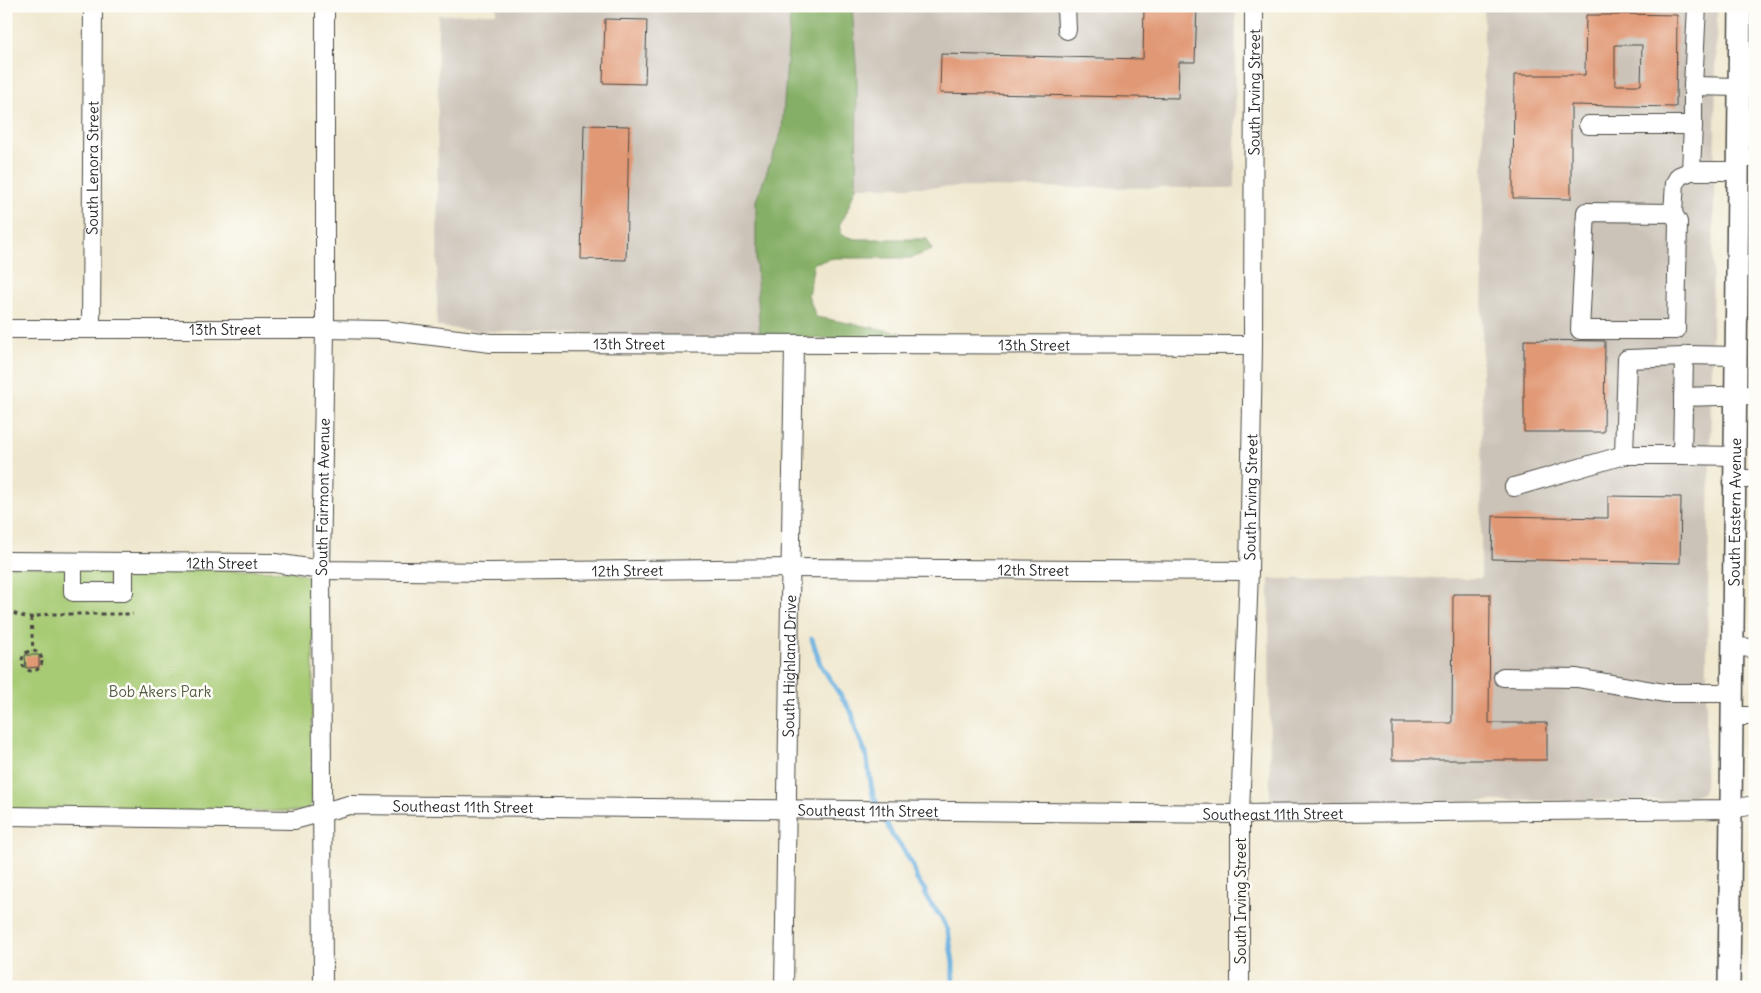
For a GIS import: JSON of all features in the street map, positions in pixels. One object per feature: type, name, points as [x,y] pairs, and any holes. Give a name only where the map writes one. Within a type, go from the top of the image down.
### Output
[{"type":"main road","name":"South Eastern Avenue","points":[[1729,987],[1733,647],[1745,479],[1735,456],[1745,395],[1736,356],[1744,162],[1738,87],[1740,6]]},
{"type":"street","name":"South Lenora Street","points":[[91,328],[93,6]]},
{"type":"street","name":"South Fairmont Avenue","points":[[323,987],[321,570],[325,328],[325,6]]},
{"type":"street","points":[[1066,6],[1066,30]]},
{"type":"street","name":"South Irving Street","points":[[1240,987],[1240,814],[1249,571],[1253,345],[1254,6]]},
{"type":"street","points":[[1691,171],[1697,6]]},
{"type":"street","points":[[1693,86],[1738,87]]},
{"type":"street","points":[[1588,125],[1693,125]]},
{"type":"street","points":[[1673,213],[1586,212],[1580,330],[1676,330],[1678,222],[1673,213],[1675,183],[1678,176],[1691,171],[1744,162]]},
{"type":"street","name":"13th Street","points":[[6,328],[325,328],[384,330],[491,343],[1253,345]]},
{"type":"street","name":"South Highland Drive","points":[[784,987],[794,344]]},
{"type":"street","points":[[1624,455],[1627,359],[1684,357],[1688,354],[1736,356]]},
{"type":"street","points":[[1682,455],[1684,357]]},
{"type":"street","points":[[1683,397],[1745,395]]},
{"type":"street","points":[[1514,487],[1624,455],[1735,456]]},
{"type":"street","name":"12th Street","points":[[6,561],[275,563],[321,570],[488,572],[790,568],[1249,571]]},
{"type":"street","points":[[73,562],[73,592],[124,592],[124,562]]},
{"type":"street","points":[[1733,647],[1755,648]]},
{"type":"street","points":[[1503,677],[1577,678],[1665,693],[1733,693]]},
{"type":"street","points":[[1732,716],[1755,716]]},
{"type":"street","name":"Southeast 11th Street","points":[[6,816],[294,820],[349,805],[1240,814],[1731,809],[1755,805]]},
{"type":"path","points":[[6,611],[23,618],[48,614],[133,614]]},
{"type":"path","points":[[31,618],[32,651]]},
{"type":"path","points":[[32,651],[40,654],[42,660],[39,669],[33,671],[26,670],[22,660],[24,654],[32,651]]},
{"type":"shaded area","points":[[497,6],[791,6],[782,131],[756,201],[756,260],[760,338],[473,331],[437,326],[438,15],[496,13]]},
{"type":"shaded area","points":[[852,6],[1236,6],[1235,188],[856,187],[857,80]]},
{"type":"shaded area","points":[[1484,6],[1717,6],[1705,787],[1702,793],[1679,800],[1270,802],[1269,579],[1481,578]]},
{"type":"green space","points":[[791,6],[852,6],[857,80],[856,187],[845,216],[839,225],[842,235],[855,239],[927,239],[932,250],[911,258],[834,258],[814,263],[808,295],[816,317],[902,333],[888,339],[760,338],[756,260],[756,201],[782,131]]},
{"type":"green space","name":"Bob Akers Park","points":[[6,566],[290,571],[307,577],[312,582],[314,592],[311,805],[306,811],[6,812]]},
{"type":"building","points":[[1144,6],[1197,6],[1195,62],[1179,62],[1178,98],[940,93],[941,54],[1143,59]]},
{"type":"building","points":[[1586,15],[1677,15],[1676,107],[1571,105],[1571,199],[1513,198],[1514,75],[1585,75]],"holes":[[[1615,45],[1642,45],[1641,85],[1615,85]]]},
{"type":"building","points":[[605,19],[647,20],[645,84],[603,83]]},
{"type":"building","points":[[584,125],[629,126],[626,260],[581,259]]},
{"type":"building","points":[[1524,340],[1605,341],[1604,432],[1524,432]]},
{"type":"building","points":[[1608,496],[1681,497],[1680,563],[1492,559],[1493,516],[1608,518]]},
{"type":"building","points":[[1453,594],[1490,594],[1489,723],[1547,723],[1547,760],[1392,760],[1392,723],[1452,723]]},
{"type":"building","points":[[25,655],[39,655],[39,667],[26,668]]},
{"type":"waterway","points":[[812,639],[820,664],[852,713],[856,730],[866,754],[873,796],[879,807]]},
{"type":"waterway","points":[[883,815],[892,835],[902,847],[913,866],[917,880],[925,890],[926,897],[943,920],[948,931],[953,963],[953,987]]}]
